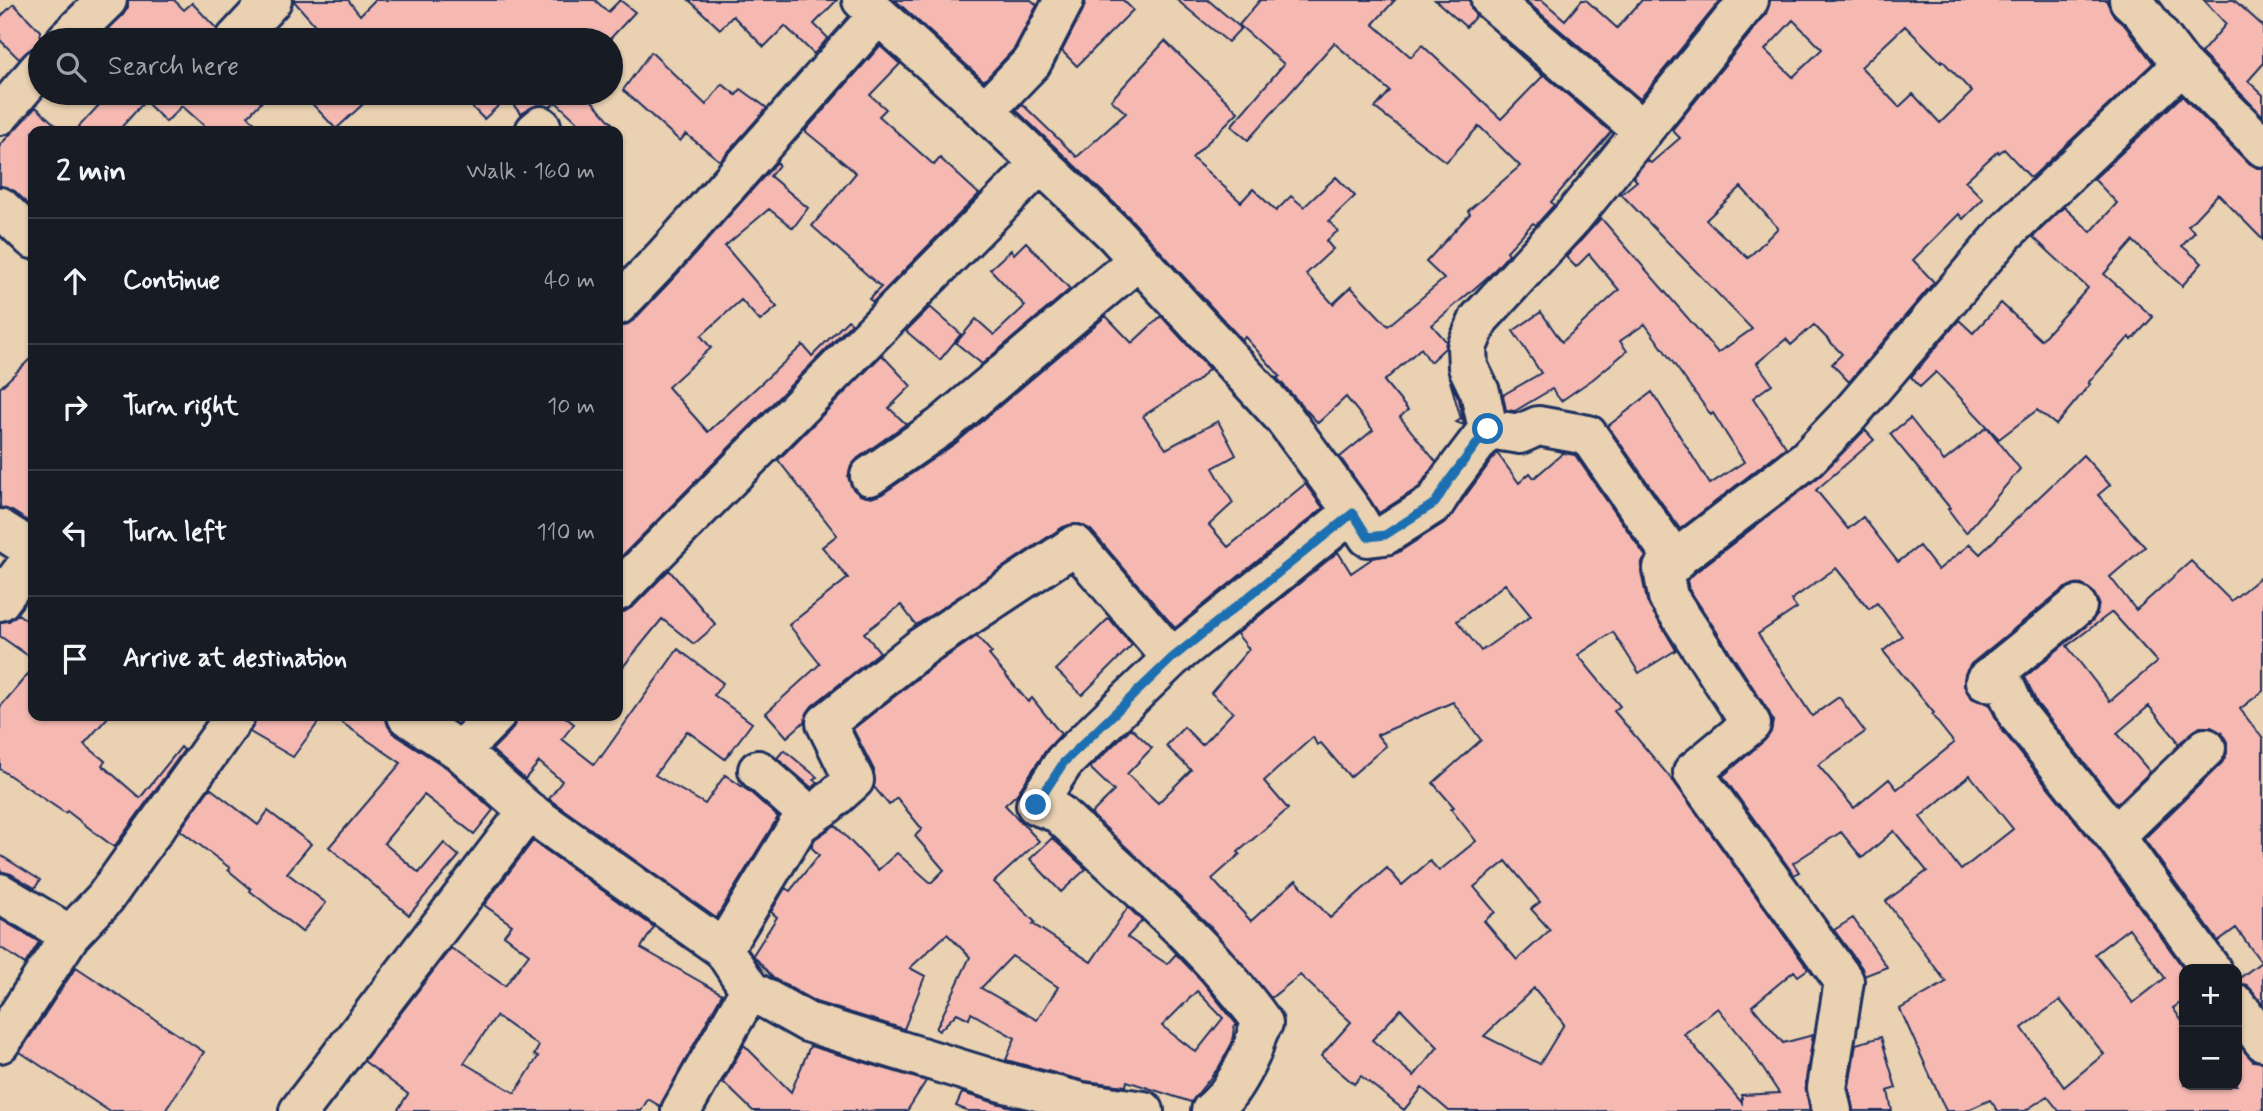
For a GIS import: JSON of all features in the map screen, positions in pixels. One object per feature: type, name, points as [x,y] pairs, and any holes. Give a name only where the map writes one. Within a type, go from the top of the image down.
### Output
[{"type":"street","points":[[78,28],[107,0]]},
{"type":"street","points":[[246,28],[272,0]]},
{"type":"street","points":[[985,111],[1032,62],[1064,0]]},
{"type":"street","points":[[1491,0],[1643,131]]},
{"type":"street","points":[[623,300],[663,258],[870,8],[985,111],[1114,233],[1284,418],[1368,537],[1385,535],[1435,503],[1488,429],[1480,392],[1468,367],[1467,347],[1479,319],[1572,218],[1749,0]]},
{"type":"street","points":[[2140,4],[2182,65],[2263,147]]},
{"type":"street","points":[[1832,1111],[1827,1088],[1844,981],[1693,772],[1751,724],[1668,597],[1663,569],[1676,562],[1807,459],[1858,404],[2005,233],[2182,65]]},
{"type":"street","points":[[0,115],[28,82]]},
{"type":"street","points":[[623,586],[1040,164]]},
{"type":"street","points":[[0,207],[28,234]]},
{"type":"street","points":[[870,476],[942,426],[1138,260]]},
{"type":"street","points":[[1488,429],[1520,434],[1538,426],[1588,435],[1676,562]]},
{"type":"street","points":[[1211,1111],[1220,1104],[1252,1052],[1256,1032],[1263,1024],[1244,996],[1199,945],[1058,813],[1036,805],[1064,762],[1172,658],[1353,513]]},
{"type":"street","points":[[0,529],[28,547]]},
{"type":"street","points":[[723,948],[799,824],[854,780],[826,723],[923,646],[1075,545],[1172,658]]},
{"type":"street","points":[[0,601],[28,564]]},
{"type":"street","points":[[2077,606],[1985,681],[2004,684],[2018,715],[2115,836],[2207,964]]},
{"type":"street","points":[[0,1043],[70,935],[105,898],[231,721]]},
{"type":"street","points":[[415,721],[460,751],[528,811],[723,948],[750,990],[807,1022],[1002,1082],[1081,1102],[1144,1111]]},
{"type":"street","points":[[460,751],[490,721]]},
{"type":"street","points":[[2115,836],[2206,748]]},
{"type":"street","points":[[758,770],[810,816]]},
{"type":"street","points":[[299,1111],[528,811]]},
{"type":"street","points":[[0,893],[70,935]]},
{"type":"street","points":[[681,1111],[750,990]]},
{"type":"street","points":[[2242,1012],[2263,1041]]},
{"type":"building","points":[[128,0],[174,0],[184,10],[192,3],[216,28],[109,28],[128,7]]},
{"type":"building","points":[[293,0],[348,0],[360,15],[375,0],[595,0],[608,12],[620,0],[635,12],[620,28],[318,28]]},
{"type":"building","points":[[689,0],[837,0],[814,24],[828,38],[814,54],[785,26],[764,47],[733,16],[720,29]]},
{"type":"building","points":[[895,0],[1031,0],[1037,5],[1014,49],[984,81]]},
{"type":"building","points":[[1086,0],[1123,0],[1133,10],[1077,66],[1062,51]]},
{"type":"building","points":[[1177,0],[1208,0],[1241,28],[1228,42]]},
{"type":"building","points":[[1260,0],[1395,0],[1373,24],[1411,57],[1422,45],[1501,119],[1543,76],[1499,36],[1611,132],[1551,202],[1554,205],[1507,251],[1509,254],[1491,274],[1432,325],[1446,341],[1445,348],[1430,362],[1421,348],[1384,381],[1408,410],[1400,417],[1436,462],[1419,487],[1379,513],[1340,457],[1373,430],[1346,397],[1318,423],[1277,378],[1280,376],[1245,337],[1242,340],[1129,217],[1016,110],[1022,104],[1077,157],[1126,113],[1111,100],[1165,41],[1238,112],[1192,158],[1241,202],[1253,189],[1276,211],[1291,196],[1304,207],[1336,177],[1355,196],[1329,221],[1338,231],[1326,241],[1333,249],[1306,274],[1333,304],[1351,287],[1388,326],[1444,279],[1426,262],[1470,214],[1468,211],[1520,166],[1479,126],[1446,162],[1375,108],[1390,91],[1334,43],[1248,140],[1231,126],[1284,64],[1239,25]]},
{"type":"building","points":[[1435,0],[1470,0],[1476,16],[1466,27]]},
{"type":"building","points":[[1525,0],[1542,0],[1565,20],[1582,0],[1586,0],[1617,28],[1642,0],[1721,0],[1640,99]]},
{"type":"building","points":[[1770,0],[2106,0],[2114,16],[2153,63],[2031,178],[2004,149],[1999,153],[1998,151],[1965,181],[1983,199],[1963,219],[1959,214],[1913,260],[1934,282],[1849,382],[1832,364],[1842,354],[1814,325],[1791,345],[1786,339],[1757,363],[1772,384],[1753,398],[1786,447],[1680,529],[1608,426],[1652,392],[1710,484],[1744,462],[1713,413],[1711,415],[1645,324],[1620,341],[1627,351],[1561,401],[1552,389],[1515,411],[1506,410],[1503,395],[1541,373],[1513,331],[1541,312],[1562,342],[1619,290],[1589,254],[1576,267],[1566,257],[1601,218],[1718,353],[1752,329],[1621,194],[1637,181],[1633,177],[1647,160],[1651,163],[1680,138],[1672,130],[1766,14]],"holes":[[[1793,20],[1822,49],[1793,77],[1765,50]],[[1905,26],[1972,92],[1940,123],[1913,94],[1899,107],[1861,67]],[[1741,187],[1778,228],[1748,258],[1706,220]]]},
{"type":"building","points":[[2204,0],[2234,0],[2263,26],[2263,64],[2248,81],[2263,95],[2263,116],[2201,53],[2226,24]]},
{"type":"building","points":[[14,4],[37,28],[28,28],[28,51],[19,59],[0,40],[0,17]]},
{"type":"building","points":[[880,46],[900,64],[870,95],[886,109],[879,116],[934,165],[940,158],[979,194],[873,302],[869,299],[881,287],[812,226],[856,173],[805,131]]},
{"type":"building","points":[[651,52],[706,105],[722,84],[736,95],[741,89],[767,108],[720,161],[686,134],[680,141],[623,90]]},
{"type":"building","points":[[2182,96],[2247,162],[2257,168],[2263,168],[2263,240],[2218,194],[2188,226],[2195,232],[2182,246],[2202,263],[2182,286],[2133,241],[2104,274],[2153,317],[2132,340],[2129,337],[2088,383],[2090,384],[2056,425],[2037,410],[1999,439],[1936,372],[1920,387],[1911,377],[1959,320],[1973,333],[2001,303],[2041,340],[2088,288],[2033,237],[2064,207],[2091,232],[2117,203],[2094,179]]},
{"type":"building","points":[[99,105],[141,105],[122,126],[80,126]]},
{"type":"building","points":[[149,105],[259,105],[248,116],[257,126],[204,126],[182,106],[166,122]]},
{"type":"building","points":[[313,105],[362,105],[339,126],[333,126]]},
{"type":"building","points":[[470,105],[499,105],[484,119]]},
{"type":"building","points":[[513,105],[537,105],[521,114]]},
{"type":"building","points":[[559,105],[596,105],[615,126],[582,126]]},
{"type":"building","points":[[36,107],[57,126],[28,126],[28,204],[15,191],[0,186],[0,145]]},
{"type":"building","points":[[777,162],[779,165],[770,176],[808,208],[793,228],[769,209],[725,246],[777,307],[760,321],[741,300],[701,336],[711,348],[668,387],[708,432],[803,345],[812,356],[848,320],[852,323],[623,555],[623,326],[634,320]]},
{"type":"building","points":[[1026,242],[1070,289],[982,364],[956,343],[976,319],[994,335],[1025,306],[990,269],[1011,250],[1014,254]]},
{"type":"building","points":[[930,307],[961,334],[940,360],[906,331]]},
{"type":"building","points":[[1106,316],[1132,343],[1161,316],[1209,369],[1197,381],[1143,416],[1166,449],[1218,421],[1236,455],[1213,468],[1233,503],[1209,525],[1228,547],[1305,484],[1323,508],[1175,628],[1091,530],[1080,524],[1063,527],[916,625],[901,605],[864,633],[880,652],[812,706],[805,721],[787,737],[766,713],[820,664],[789,625],[848,578],[822,547],[837,535],[778,460],[882,355],[911,386],[889,408],[906,424],[858,458],[851,466],[848,477],[852,488],[860,495],[871,498],[882,494],[956,443]]},
{"type":"building","points":[[28,361],[28,521],[0,507],[0,388]]},
{"type":"building","points":[[1450,381],[1459,399],[1464,425],[1456,422],[1461,419]]},
{"type":"building","points":[[1910,418],[1944,461],[1987,427],[2020,469],[1966,533],[1948,509],[1950,508],[1890,434]]},
{"type":"building","points":[[1865,430],[1874,440],[1816,490],[1848,529],[1863,517],[1898,562],[1919,546],[1938,570],[1970,544],[1980,554],[2083,455],[2110,485],[2098,495],[2145,547],[2110,577],[2136,610],[2191,561],[2231,601],[2263,575],[2263,691],[2240,709],[2263,739],[2263,1004],[2247,985],[2242,984],[2242,976],[2261,962],[2236,928],[2218,941],[2144,839],[2222,763],[2227,753],[2227,742],[2222,733],[2211,727],[2200,727],[2178,744],[2149,706],[2117,733],[2150,772],[2117,804],[2037,703],[2025,677],[2091,622],[2097,614],[2099,603],[2093,592],[2084,585],[2074,584],[2063,589],[1971,664],[1965,674],[1964,686],[1971,698],[1989,704],[2001,729],[2098,849],[2180,964],[2179,1004],[2173,1008],[2179,1017],[2179,1090],[2242,1090],[2242,1048],[2253,1061],[2263,1062],[2263,1111],[2059,1111],[2047,1096],[2025,1111],[1998,1111],[1990,1100],[1966,1111],[1946,1111],[1900,1009],[1946,982],[1886,901],[1927,871],[1894,831],[1862,858],[1841,832],[1793,863],[1799,872],[1794,875],[1723,776],[1765,740],[1771,732],[1773,721],[1689,589],[1687,580],[1820,476]],"holes":[[[1836,568],[1869,609],[1877,603],[1902,636],[1883,651],[1934,713],[1932,715],[1954,743],[1897,789],[1889,779],[1854,808],[1818,765],[1865,732],[1839,697],[1812,716],[1758,634],[1797,608],[1791,600]],[[2112,612],[2157,662],[2110,701],[2067,646]],[[1970,775],[2013,829],[1961,870],[1920,817]],[[2129,928],[2165,978],[2133,1003],[2095,954]],[[2060,1000],[2104,1054],[2064,1087],[2022,1028]]]},
{"type":"building","points":[[1497,453],[1519,483],[1530,473],[1534,478],[1563,453],[1575,455],[1646,557],[1642,562],[1641,572],[1647,601],[1676,650],[1639,673],[1613,632],[1578,655],[1620,706],[1614,711],[1674,782],[1808,969],[1798,976],[1794,971],[1752,1006],[1783,1043],[1813,1035],[1805,1085],[1810,1111],[1449,1111],[1422,1088],[1404,1110],[1361,1076],[1354,1084],[1321,1056],[1351,1022],[1300,975],[1271,998],[1208,924],[1091,814],[1114,791],[1090,768],[1131,728],[1152,748],[1127,774],[1158,803],[1191,770],[1166,746],[1184,727],[1202,745],[1233,712],[1211,693],[1249,649],[1237,634],[1338,552],[1351,573],[1373,558],[1397,553],[1447,521]],"holes":[[[1505,584],[1531,616],[1481,651],[1457,621]],[[1453,702],[1481,740],[1433,783],[1454,807],[1451,809],[1476,841],[1439,871],[1430,861],[1402,885],[1387,868],[1330,918],[1296,880],[1251,921],[1212,879],[1240,854],[1238,852],[1288,809],[1264,781],[1313,737],[1317,745],[1321,743],[1350,777],[1386,746],[1377,735]],[[1506,861],[1540,902],[1531,909],[1550,930],[1517,960],[1484,921],[1495,912],[1474,887]],[[1534,988],[1564,1024],[1540,1064],[1484,1036]],[[1718,1008],[1746,1043],[1779,1093],[1742,1095],[1742,1103],[1684,1034]],[[1401,1009],[1438,1047],[1414,1076],[1372,1040]]]},
{"type":"building","points":[[669,570],[716,625],[694,644],[662,619],[623,667],[623,612],[634,606]]},
{"type":"building","points":[[18,614],[28,621],[28,656],[0,636],[0,622],[9,621]]},
{"type":"building","points":[[1109,618],[1132,645],[1082,695],[1056,670]]},
{"type":"building","points":[[977,636],[992,653],[989,655],[1028,702],[1032,698],[1061,734],[1046,750],[1017,794],[1005,805],[1039,841],[994,882],[1035,922],[1033,924],[1091,962],[1128,907],[1142,921],[1127,937],[1167,964],[1176,954],[1237,1025],[1234,1027],[1232,1043],[1219,1067],[1191,1102],[1127,1081],[1126,1086],[1085,1081],[1006,1060],[1015,1038],[971,1013],[969,1019],[957,1013],[939,1031],[936,1029],[970,957],[947,934],[910,968],[925,976],[904,1029],[816,1002],[773,978],[753,955],[777,917],[771,912],[785,888],[790,891],[819,855],[811,847],[815,839],[835,825],[878,870],[897,853],[931,883],[944,870],[915,836],[922,829],[897,798],[889,805],[874,787],[874,770],[853,729],[936,664]],"holes":[[[1012,956],[1058,987],[1037,1020],[981,988]],[[1197,991],[1223,1018],[1196,1052],[1162,1026]]]},
{"type":"building","points":[[678,649],[723,683],[714,695],[752,723],[725,759],[687,731],[655,775],[705,804],[725,775],[750,792],[778,817],[716,918],[549,799],[562,781],[539,762],[525,779],[492,750],[511,731],[516,721],[570,721],[574,724],[562,739],[594,764]]},
{"type":"building","points":[[28,674],[28,721],[105,721],[84,744],[105,761],[102,765],[140,798],[181,747],[184,750],[114,847],[67,811],[65,813],[0,769],[0,707]]},
{"type":"building","points":[[254,721],[319,721],[293,757],[250,732]]},
{"type":"building","points":[[339,721],[386,721],[394,734],[447,768],[493,810],[474,834],[424,795],[384,843],[419,873],[444,843],[459,856],[409,915],[329,847],[401,763]]},
{"type":"building","points":[[784,750],[817,777],[814,780],[818,783],[812,788],[777,758]]},
{"type":"building","points":[[210,788],[258,825],[268,811],[311,844],[287,873],[326,903],[302,932],[250,891],[251,889],[228,870],[230,868],[180,830]]},
{"type":"building","points":[[1052,838],[1086,869],[1061,892],[1030,859]]},
{"type":"building","points":[[533,841],[654,927],[641,948],[722,994],[660,1106],[648,1099],[641,1111],[397,1111],[408,1094],[364,1061],[451,948],[505,986],[529,954],[504,935],[512,925],[484,905]],"holes":[[[496,1016],[539,1046],[534,1055],[538,1057],[515,1093],[464,1063]]]},
{"type":"building","points":[[0,855],[40,880],[35,888],[11,874],[0,871]]},
{"type":"building","points":[[1853,918],[1887,967],[1864,976],[1862,968],[1834,930]]},
{"type":"building","points":[[0,919],[39,942],[25,964],[0,947]]},
{"type":"building","points":[[76,967],[204,1052],[165,1111],[109,1111],[20,1052]]},
{"type":"building","points":[[1881,1037],[1896,1088],[1888,1091],[1892,1111],[1853,1111],[1849,1087],[1856,1044]]},
{"type":"building","points":[[744,1045],[791,1092],[810,1046],[926,1081],[907,1111],[753,1111],[723,1082]]},
{"type":"building","points":[[962,1093],[1027,1111],[968,1111],[956,1106]]},
{"type":"route","points":[[1036,805],[1064,762],[1172,658],[1353,513],[1368,537],[1385,535],[1435,503],[1488,429]]}]
